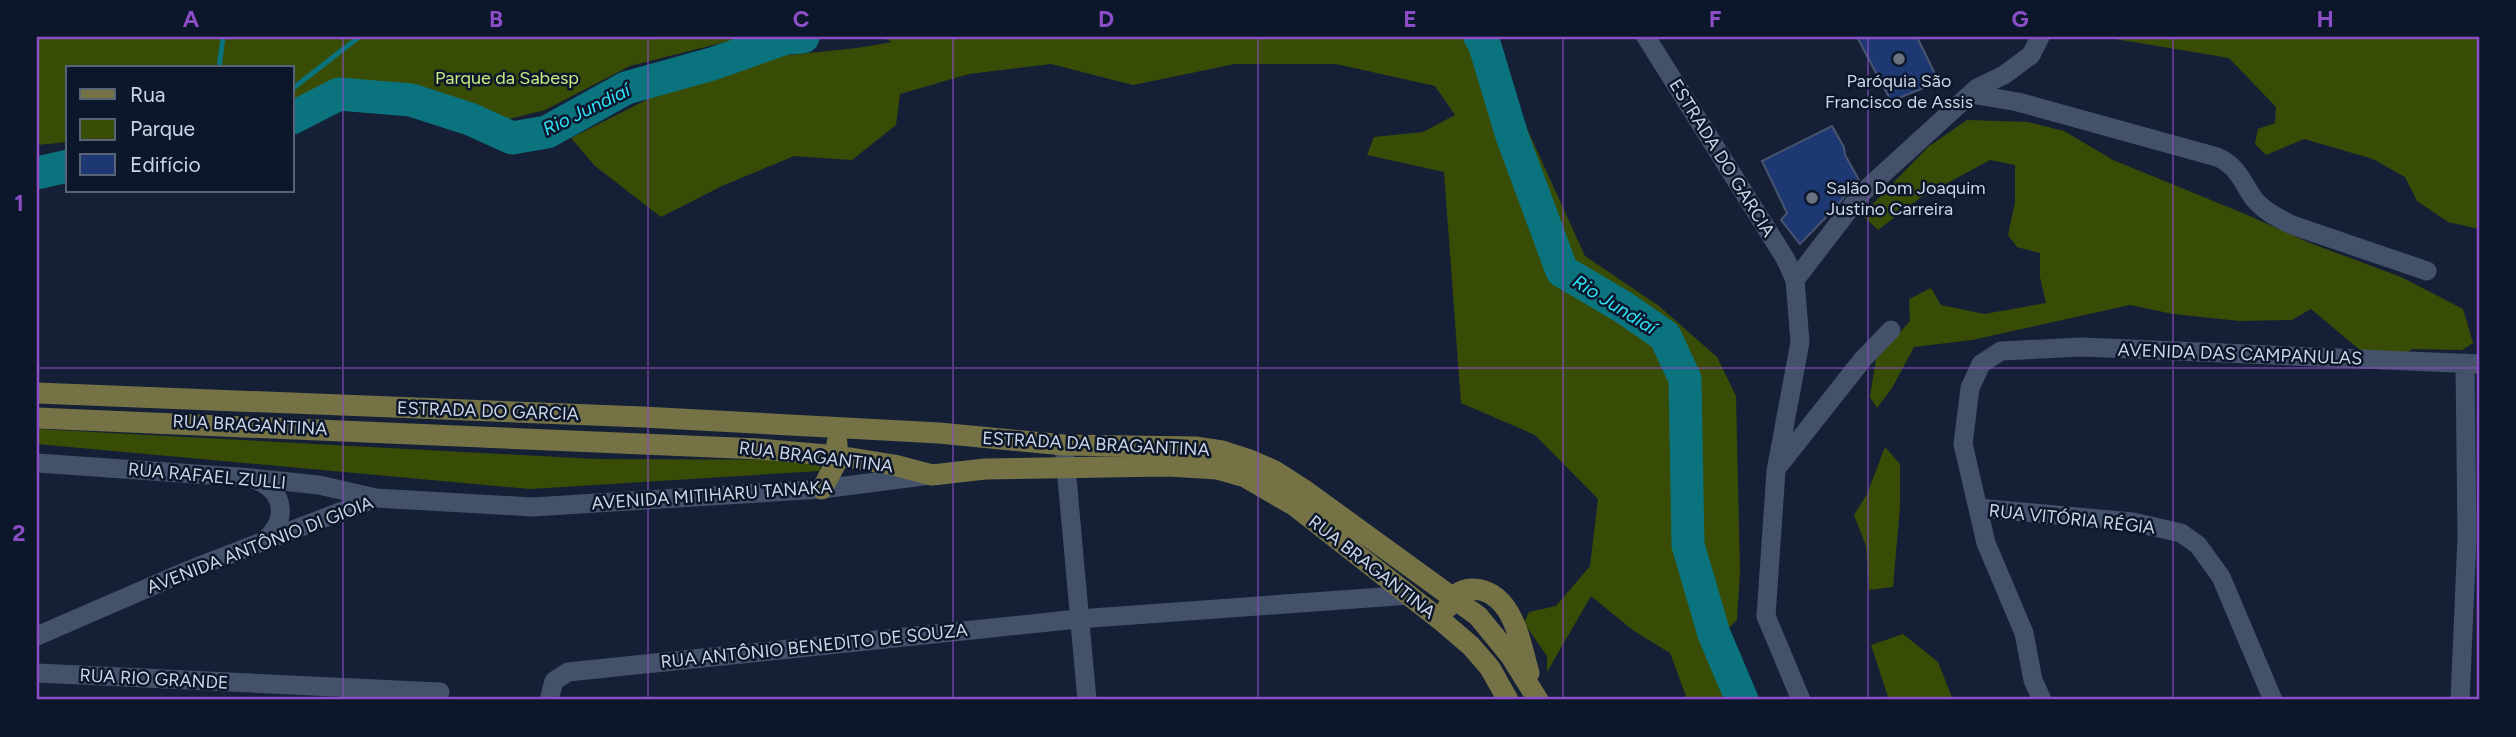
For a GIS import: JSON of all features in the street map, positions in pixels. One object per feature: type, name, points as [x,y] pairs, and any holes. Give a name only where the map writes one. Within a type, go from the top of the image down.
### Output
[{"type":"main road","name":"ESTRADA DO GARCIA","points":[[37,393],[643,417],[929,433]]},
{"type":"main road","name":"RUA BRAGANTINA","points":[[37,418],[745,448],[838,456],[894,465],[932,475],[985,469],[1192,466],[1216,469],[1245,477],[1295,506],[1410,595],[1471,646],[1490,668],[1508,700]]},
{"type":"main road","points":[[822,489],[838,456],[833,427]]},
{"type":"main road","points":[[894,465],[901,452],[929,433]]},
{"type":"main road","name":"ESTRADA DA BRAGANTINA","points":[[929,433],[1063,445],[1195,447],[1222,451],[1250,460],[1275,471],[1303,489],[1478,616],[1496,636],[1536,696]]},
{"type":"main road","points":[[1370,564],[1385,563],[1398,556]]},
{"type":"main road","points":[[1443,622],[1452,597]]},
{"type":"street","name":"ESTRADA DO GARCIA","points":[[1646,37],[1785,258],[1795,280]]},
{"type":"street","points":[[1801,700],[1766,616],[1776,471],[1800,342],[1795,280],[1862,193],[1971,94],[2031,55],[2040,37]]},
{"type":"street","points":[[1971,94],[2018,103],[2217,157],[2235,167],[2255,200],[2275,217],[2427,271]]},
{"type":"street","points":[[1776,471],[1797,440],[1863,359],[1891,330]]},
{"type":"street","name":"AVENIDA DAS CAMPANULAS","points":[[1978,508],[1963,444],[1970,388],[1981,364],[2001,351],[2082,347],[2472,363]]},
{"type":"street","points":[[2459,700],[2472,363]]},
{"type":"street","points":[[1063,445],[1087,700]]},
{"type":"street","name":"RUA RAFAEL ZULLI","points":[[37,463],[252,478],[319,485],[376,498]]},
{"type":"street","name":"AVENIDA MITIHARU TANAKA","points":[[533,507],[822,489],[932,475]]},
{"type":"street","points":[[252,478],[268,485],[278,498],[281,515],[275,530],[263,541]]},
{"type":"street","name":"AVENIDA ANTÔNIO DI GIOIA","points":[[37,636],[263,541],[376,498],[533,507]]},
{"type":"street","points":[[1978,508],[1986,543],[2024,633],[2036,700]]},
{"type":"street","name":"RUA VITÓRIA RÉGIA","points":[[1978,508],[2133,522],[2181,533],[2198,545],[2221,577],[2273,700]]},
{"type":"street","name":"RUA ANTÔNIO BENEDITO DE SOUZA","points":[[551,691],[568,672],[1078,619],[1410,595]]},
{"type":"street","points":[[37,620],[63,624]]},
{"type":"street","name":"RUA RIO GRANDE","points":[[37,673],[440,692]]},
{"type":"street","points":[[2032,680],[2042,700]]},
{"type":"green space","name":"Parque da Sabesp","points":[[37,37],[745,37],[630,66],[545,110],[505,120],[395,83],[342,82],[294,102],[294,66],[66,66],[66,142],[37,145]]},
{"type":"green space","points":[[881,37],[1490,37],[1504,78],[1585,256],[1659,306],[1717,357],[1736,396],[1740,571],[1737,620],[1706,650],[1754,700],[1681,700],[1686,696],[1670,653],[1634,631],[1591,596],[1547,672],[1547,656],[1524,623],[1529,612],[1556,606],[1590,566],[1598,499],[1535,435],[1461,403],[1444,172],[1367,155],[1374,137],[1423,132],[1455,115],[1435,86],[1336,64],[1235,64],[1133,85],[1051,64],[969,74],[900,94],[896,125],[852,160],[794,156],[722,186],[661,217],[595,166],[571,138],[664,91],[779,56],[892,42]]},
{"type":"green space","points":[[2103,37],[2479,37],[2479,229],[2448,222],[2417,201],[2405,177],[2373,159],[2304,139],[2266,155],[2255,144],[2258,129],[2275,123],[2276,107],[2229,58]]},
{"type":"green space","points":[[1967,120],[2028,122],[2064,131],[2113,160],[2310,243],[2401,277],[2463,309],[2473,343],[2462,350],[2412,349],[2384,370],[2311,309],[2292,320],[2240,321],[2173,314],[2130,305],[1972,340],[1914,347],[1892,388],[1877,408],[1870,397],[1876,359],[1910,321],[1909,299],[1931,288],[1941,305],[1984,314],[2046,303],[2040,277],[2040,253],[2017,247],[2008,235],[2015,202],[2015,165],[1990,160],[1920,198],[1878,230],[1862,215],[1928,147]]},
{"type":"green space","points":[[37,429],[596,459],[821,460],[820,471],[530,489],[37,444]]},
{"type":"green space","points":[[1885,447],[1900,464],[1900,507],[1893,587],[1869,590],[1866,546],[1854,515],[1867,494]]},
{"type":"green space","points":[[1903,634],[1938,662],[1953,700],[1889,700],[1871,645]]},
{"type":"building","name":"Paróquia São Francisco de Assis","points":[[1857,37],[1917,37],[1939,82],[1891,101]]},
{"type":"building","name":"Salão Dom Joaquim Justino Carreira","points":[[1832,126],[1859,180],[1800,244],[1781,220],[1787,213],[1762,161]]},
{"type":"waterway","points":[[219,66],[223,37]]},
{"type":"waterway","points":[[294,87],[359,37]]},
{"type":"waterway","name":"Rio Jundiaí","points":[[294,117],[339,94],[411,100],[470,119],[512,138],[547,132],[626,88],[712,64],[786,38],[803,37]]},
{"type":"waterway","name":"Rio Jundiaí","points":[[1480,37],[1512,136],[1562,271],[1623,307],[1665,336],[1685,379],[1688,545],[1714,634],[1742,700]]},
{"type":"waterway","name":"Rio Jundiaí","points":[[37,173],[66,166]]},
{"type":"place","name":"Paróquia São Francisco de Assis","points":[[1899,59]]},
{"type":"place","name":"Salão Dom Joaquim Justino Carreira","points":[[1812,198]]}]
